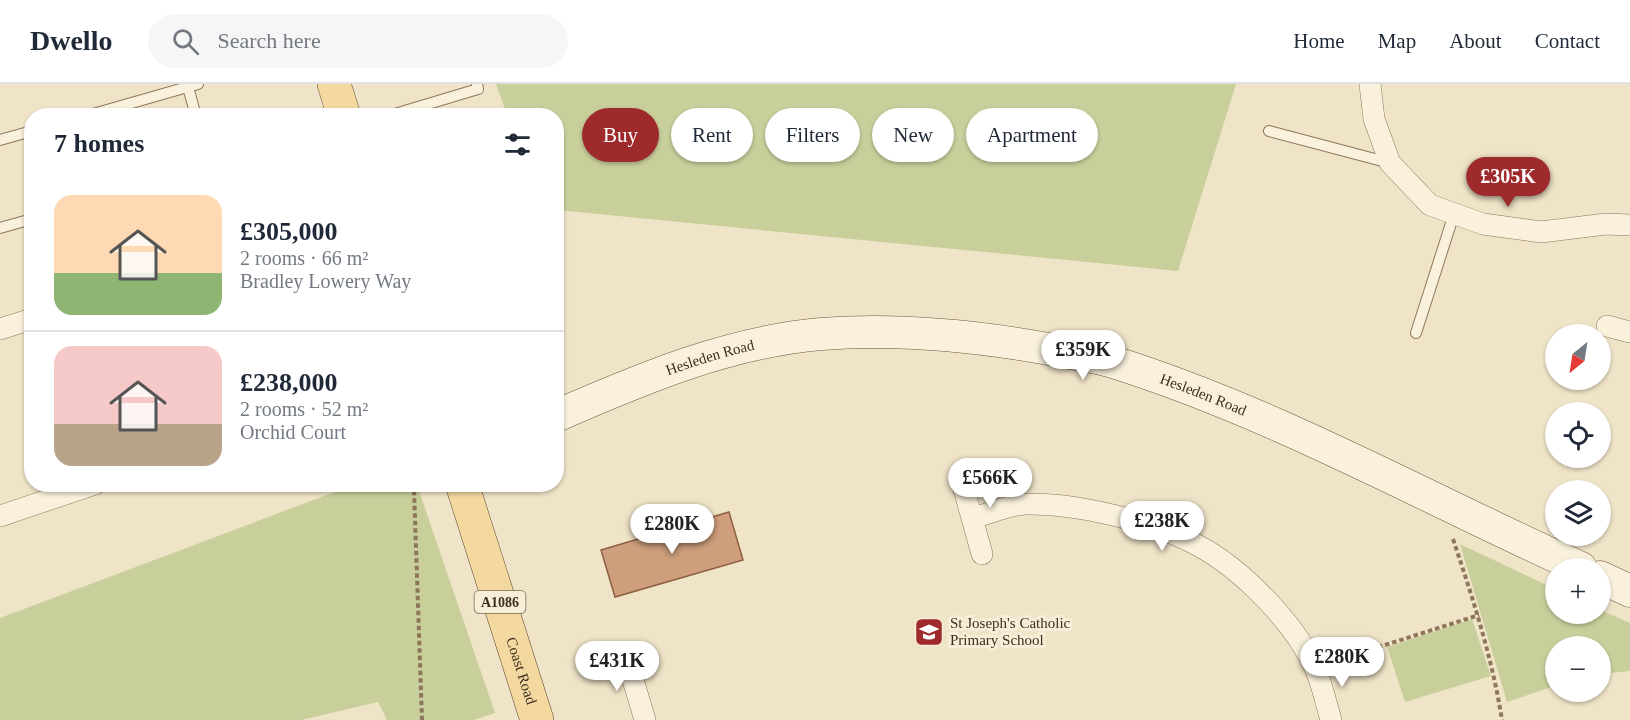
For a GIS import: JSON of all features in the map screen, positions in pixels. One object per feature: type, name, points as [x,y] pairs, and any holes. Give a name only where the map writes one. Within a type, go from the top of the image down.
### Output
[{"type":"main road","points":[[334,84],[342,108]]},
{"type":"main road","name":"Hesleden Road","points":[[564,413],[651,375],[740,348],[809,336],[923,334],[1000,340],[1110,361],[1217,399],[1559,558]]},
{"type":"main road","name":"Coast Road","points":[[464,492],[531,718]]},
{"type":"main road","points":[[1611,582],[1630,591]]},
{"type":"street","points":[[1370,84],[1374,119],[1390,163],[1430,205],[1483,224],[1541,232],[1606,224],[1630,225]]},
{"type":"street","points":[[0,329],[24,322]]},
{"type":"street","points":[[1611,327],[1630,332]]},
{"type":"street","points":[[960,475],[982,554]]},
{"type":"street","points":[[0,516],[71,492]]},
{"type":"street","points":[[972,518],[1023,504],[1077,508],[1133,521],[1197,545],[1244,578],[1286,623],[1315,667],[1331,720]]},
{"type":"street","points":[[625,653],[645,720]]},
{"type":"lane","points":[[414,108],[478,88],[477,84]]},
{"type":"lane","points":[[114,108],[193,85],[195,108]]},
{"type":"lane","points":[[1269,131],[1390,163]]},
{"type":"lane","points":[[0,140],[24,133]]},
{"type":"lane","points":[[1416,333],[1454,214]]},
{"type":"lane","points":[[0,228],[24,221]]},
{"type":"path","points":[[414,492],[422,720]]},
{"type":"path","points":[[1461,537],[1451,532],[1479,615],[1496,678],[1502,720]]},
{"type":"path","points":[[1315,667],[1479,615]]},
{"type":"green space","points":[[496,84],[1236,84],[1178,271],[564,211],[564,108],[505,108]]},
{"type":"green space","points":[[335,492],[419,492],[495,713],[474,720],[387,720],[378,702],[301,720],[0,720],[0,618]]},
{"type":"green space","points":[[1460,544],[1545,584],[1545,624],[1611,624],[1611,614],[1630,623],[1630,671],[1611,673],[1611,636],[1545,636],[1545,689],[1507,702]]},
{"type":"green space","points":[[1472,619],[1491,676],[1405,702],[1387,647]]},
{"type":"building","points":[[729,512],[743,560],[615,597],[601,550]]},
{"type":"place","name":"St Joseph's Catholic Primary School","points":[[929,632]]}]
